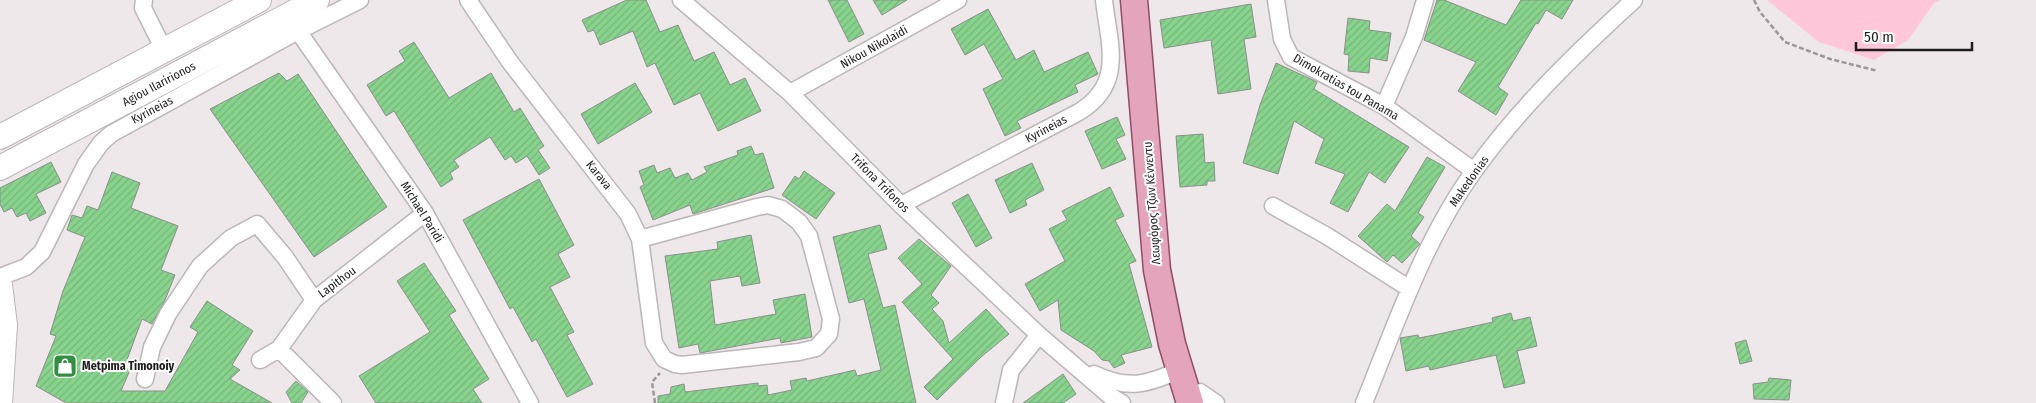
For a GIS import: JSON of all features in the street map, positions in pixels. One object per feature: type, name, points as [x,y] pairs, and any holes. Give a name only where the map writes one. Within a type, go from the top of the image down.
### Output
[{"type":"main road","points":[[0,137],[259,0]]},
{"type":"main road","name":"Agiou Ilaririonos","points":[[0,168],[317,0]]},
{"type":"main road","name":"Λεωφόρος Τζων Κέννεντυ","points":[[1134,0],[1157,270],[1166,317],[1189,400]]},
{"type":"main road","points":[[0,286],[6,325],[0,403]]},
{"type":"street","points":[[144,0],[143,8],[164,50]]},
{"type":"street","name":"Kyrineias","points":[[0,276],[26,267],[42,252],[86,164],[101,143],[111,134],[298,31],[360,0]]},
{"type":"street","name":"Karava","points":[[468,0],[516,69],[618,198],[628,214],[640,239],[654,343],[664,359],[676,364]]},
{"type":"street","name":"Trifona Trifonos","points":[[680,0],[790,93],[901,205],[1039,334],[1110,396],[1122,403]]},
{"type":"street","name":"Nikou Nikolaidi","points":[[790,93],[958,0]]},
{"type":"street","name":"Kyrineias","points":[[901,205],[1079,112],[1100,96],[1110,78],[1112,62],[1104,0]]},
{"type":"street","name":"Dimokratias tou Panama","points":[[1276,0],[1282,39],[1291,57],[1384,106],[1474,171]]},
{"type":"street","points":[[1384,106],[1411,45],[1424,0]]},
{"type":"street","name":"Makedonias","points":[[1364,403],[1410,289],[1432,241],[1474,171],[1555,73],[1634,0]]},
{"type":"street","name":"Michael Paridi","points":[[298,31],[425,213],[528,402]]},
{"type":"street","points":[[640,239],[757,206],[774,206],[794,217],[804,229],[813,245],[831,319],[831,328],[826,340],[812,349],[777,355],[676,364]]},
{"type":"street","points":[[1273,206],[1327,236],[1410,289]]},
{"type":"street","name":"Lapithou","points":[[260,360],[279,349],[314,300],[425,213]]},
{"type":"street","points":[[145,379],[152,347],[168,314],[200,266],[231,238],[257,224],[285,257],[314,300]]},
{"type":"street","points":[[1004,403],[1012,370],[1039,334]]},
{"type":"street","points":[[279,349],[333,403]]},
{"type":"street","name":"Trifona Trifonos","points":[[1078,367],[1110,382],[1135,385],[1157,380],[1180,370]]},
{"type":"street","points":[[1189,400],[1200,392],[1216,403]]},
{"type":"path","points":[[1754,0],[1760,12],[1785,42],[1830,59],[1878,71]]},
{"type":"path","points":[[655,403],[652,382],[676,364]]},
{"type":"shaded area","points":[[1767,0],[1940,0],[1934,3],[1908,40],[1874,60],[1819,42]]},
{"type":"building","points":[[627,0],[646,0],[660,32],[678,25],[694,61],[714,52],[730,85],[745,78],[761,111],[718,131],[700,93],[674,105],[655,63],[647,67],[633,31],[600,45],[594,30],[588,32],[582,20]]},
{"type":"building","points":[[828,0],[847,0],[864,34],[849,42]]},
{"type":"building","points":[[873,0],[907,0],[882,15]]},
{"type":"building","points":[[1437,0],[1444,0],[1506,25],[1521,0],[1573,0],[1562,19],[1546,10],[1538,24],[1536,23],[1498,87],[1508,94],[1496,115],[1458,91],[1476,62],[1424,40]]},
{"type":"building","points":[[1251,4],[1256,37],[1244,39],[1251,89],[1218,94],[1211,40],[1164,48],[1160,20]]},
{"type":"building","points":[[988,9],[1016,60],[1034,50],[1044,72],[1088,52],[1098,74],[1075,85],[1078,92],[1017,121],[1021,128],[1005,136],[983,89],[1003,79],[984,44],[965,55],[951,29]]},
{"type":"building","points":[[1348,18],[1370,21],[1369,30],[1391,33],[1387,61],[1370,58],[1369,73],[1348,71],[1349,55],[1344,54]]},
{"type":"building","points":[[414,42],[449,98],[491,73],[514,112],[520,108],[544,146],[538,150],[550,168],[539,175],[527,156],[516,163],[511,156],[505,160],[490,137],[454,160],[459,167],[450,173],[453,179],[441,187],[394,111],[386,116],[367,85],[405,61],[399,51]]},
{"type":"building","points":[[1276,63],[1317,82],[1314,89],[1409,147],[1385,183],[1369,172],[1348,212],[1330,203],[1345,174],[1315,163],[1324,139],[1294,121],[1278,174],[1243,163],[1260,105]]},
{"type":"building","points":[[279,73],[287,81],[298,74],[387,207],[314,257],[210,109]]},
{"type":"building","points":[[635,83],[652,112],[598,144],[581,114]]},
{"type":"building","points":[[1117,117],[1125,135],[1116,139],[1126,159],[1102,169],[1085,131]]},
{"type":"building","points":[[1203,134],[1205,163],[1214,162],[1215,181],[1207,181],[1207,185],[1180,187],[1176,136]]},
{"type":"building","points":[[751,146],[755,155],[763,153],[774,188],[693,214],[690,205],[653,220],[640,187],[644,185],[639,171],[654,165],[657,173],[670,168],[675,178],[688,173],[692,180],[707,172],[704,167],[738,155],[737,151]]},
{"type":"building","points":[[1427,157],[1445,167],[1418,213],[1424,217],[1411,236],[1420,244],[1402,263],[1393,255],[1387,262],[1358,236],[1387,204],[1395,211]]},
{"type":"building","points":[[51,162],[61,182],[36,194],[46,213],[30,221],[26,213],[17,217],[12,208],[4,212],[0,204],[0,188]]},
{"type":"building","points":[[1032,163],[1044,190],[1025,200],[1027,205],[1010,213],[995,180]]},
{"type":"building","points":[[804,171],[835,193],[816,219],[782,195],[795,176],[799,179]]},
{"type":"building","points":[[112,172],[140,183],[131,208],[178,226],[161,270],[175,275],[165,300],[152,324],[142,319],[124,368],[130,370],[121,391],[165,391],[198,332],[190,327],[207,301],[253,331],[232,365],[240,370],[230,379],[272,403],[66,403],[36,386],[56,336],[50,334],[63,291],[85,237],[67,230],[72,215],[82,218],[87,206],[98,210]]},
{"type":"building","points":[[539,179],[574,245],[558,254],[570,277],[550,287],[574,332],[567,335],[593,384],[567,397],[536,339],[532,342],[513,307],[510,309],[463,220]]},
{"type":"building","points":[[1110,187],[1124,216],[1115,220],[1136,261],[1129,264],[1152,347],[1121,355],[1125,363],[1114,368],[1109,361],[1102,360],[1094,351],[1061,330],[1058,300],[1040,311],[1025,284],[1065,261],[1049,229],[1067,220],[1062,211]]},
{"type":"building","points":[[968,194],[992,238],[976,247],[952,203]]},
{"type":"building","points":[[880,225],[887,249],[868,254],[883,308],[895,305],[916,403],[658,403],[658,396],[670,394],[671,387],[684,384],[685,392],[758,383],[758,386],[767,385],[768,395],[792,390],[790,381],[806,378],[807,381],[855,370],[857,376],[881,370],[864,299],[849,303],[833,237]]},
{"type":"building","points":[[751,235],[760,283],[742,286],[740,276],[710,281],[715,325],[776,314],[773,300],[805,294],[812,337],[781,343],[780,338],[700,353],[698,344],[679,348],[665,256],[718,249],[717,242]]},
{"type":"building","points":[[919,239],[951,266],[931,295],[939,303],[932,309],[943,321],[949,343],[986,309],[1009,334],[981,357],[937,400],[924,387],[953,359],[902,302],[922,284],[898,258]]},
{"type":"building","points":[[424,263],[456,311],[449,315],[489,379],[473,389],[482,403],[376,403],[359,376],[430,332],[397,281]]},
{"type":"building","points":[[1511,313],[1513,321],[1530,317],[1537,346],[1517,351],[1525,383],[1504,388],[1496,355],[1430,370],[1429,366],[1406,371],[1400,338],[1418,335],[1419,338],[1493,322],[1492,318]]},
{"type":"building","points":[[1746,340],[1752,361],[1740,364],[1735,343]]},
{"type":"building","points":[[1063,374],[1076,394],[1063,403],[1023,403]]},
{"type":"building","points":[[1769,378],[1791,380],[1789,400],[1754,399],[1753,384],[1768,382]]},
{"type":"building","points":[[296,381],[308,392],[301,403],[292,403],[286,392]]},
{"type":"place","name":"Metpima Timonoiy","points":[[65,366]]}]
